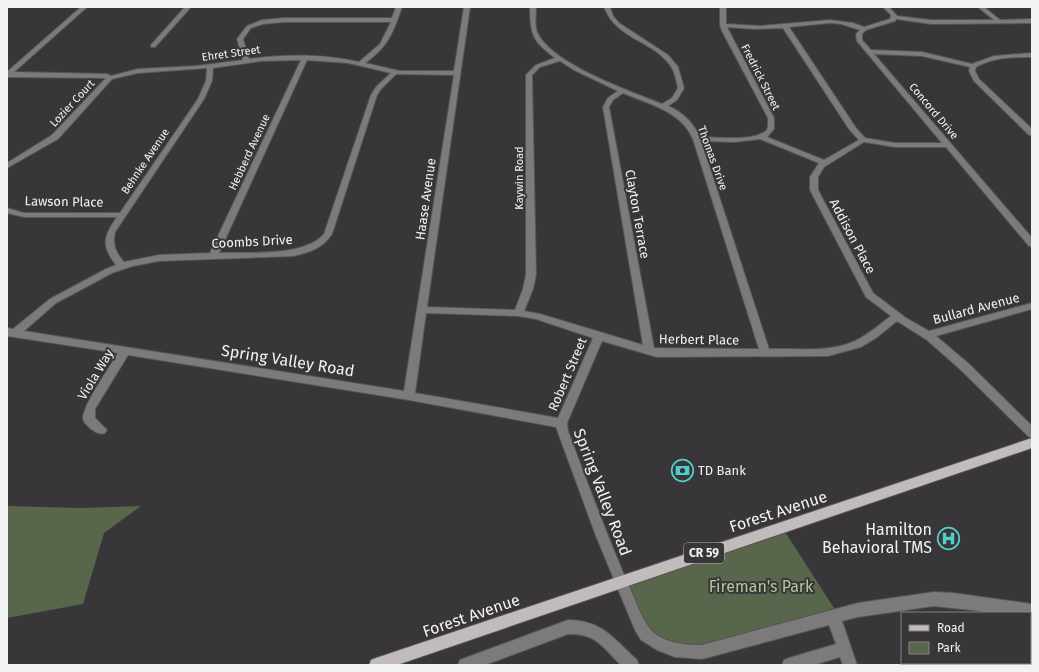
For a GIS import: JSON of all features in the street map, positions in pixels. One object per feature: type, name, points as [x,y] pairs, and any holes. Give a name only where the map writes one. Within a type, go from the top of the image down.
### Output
[{"type":"main road","name":"Forest Avenue","points":[[376,665],[620,581],[1032,443]]},
{"type":"street","points":[[7,74],[84,7]]},
{"type":"street","points":[[153,46],[188,7]]},
{"type":"street","points":[[360,64],[376,53],[384,44],[399,7]]},
{"type":"street","name":"Haase Avenue","points":[[409,396],[467,7]]},
{"type":"street","name":"Thomas Drive","points":[[533,7],[535,34],[542,45],[560,59],[623,90],[663,106],[683,117],[694,131],[765,353]]},
{"type":"street","points":[[607,7],[612,20],[620,27],[658,50],[674,65],[681,88],[675,99],[663,106]]},
{"type":"street","name":"Fredrick Street","points":[[723,7],[724,25],[771,118],[772,123],[770,131],[762,136]]},
{"type":"street","points":[[886,7],[895,17],[931,22],[1032,21]]},
{"type":"street","points":[[981,7],[1000,22]]},
{"type":"street","points":[[724,25],[763,28],[825,21],[849,23],[864,29],[890,21],[895,17]]},
{"type":"street","points":[[247,61],[240,39],[249,27],[257,23],[284,20],[395,20]]},
{"type":"street","points":[[785,26],[853,129],[863,140],[895,145],[948,145]]},
{"type":"street","name":"Concord Drive","points":[[864,29],[860,31],[858,37],[1032,244]]},
{"type":"street","points":[[870,52],[917,52],[973,66],[985,59],[994,57],[1032,55]]},
{"type":"street","name":"Ehret Street","points":[[7,74],[107,76],[110,78],[141,71],[210,67],[273,58],[334,59],[409,74],[457,73]]},
{"type":"street","name":"Hebberd Avenue","points":[[214,256],[305,58]]},
{"type":"street","name":"Kaywin Road","points":[[518,313],[528,289],[530,275],[529,75],[538,66],[560,59]]},
{"type":"street","points":[[973,66],[972,71],[976,80],[1032,133]]},
{"type":"street","name":"Behnke Avenue","points":[[122,266],[111,254],[108,247],[108,240],[111,232],[201,99],[209,81],[210,67]]},
{"type":"street","name":"Coombs Drive","points":[[10,333],[53,301],[89,281],[122,266],[159,258],[294,253],[311,248],[325,239],[328,234],[374,95],[381,85],[395,72]]},
{"type":"street","name":"Lozier Court","points":[[7,166],[55,137],[110,78]]},
{"type":"street","name":"Clayton Terrace","points":[[623,90],[610,99],[606,107],[649,351]]},
{"type":"street","points":[[697,139],[751,139],[762,136],[825,163]]},
{"type":"street","name":"Addison Place","points":[[863,140],[825,163],[816,171],[813,177],[814,190],[869,295],[897,316],[927,335],[965,367],[1032,433]]},
{"type":"street","name":"Lawson Place","points":[[7,210],[24,215],[122,215]]},
{"type":"street","name":"Bullard Avenue","points":[[927,335],[1032,306]]},
{"type":"street","name":"Herbert Place","points":[[423,310],[518,313],[537,316],[657,353],[828,352],[852,348],[863,343],[897,316]]},
{"type":"street","name":"Spring Valley Road","points":[[10,333],[409,396],[561,423],[562,431],[620,581],[637,619],[649,638],[665,646],[688,652],[702,652],[858,610],[934,599],[954,600],[1032,611]]},
{"type":"street","name":"Robert Street","points":[[561,423],[599,336]]},
{"type":"street","name":"Viola Way","points":[[101,430],[89,420],[90,409],[125,352]]},
{"type":"street","points":[[833,617],[850,665]]},
{"type":"street","points":[[465,665],[489,661],[568,627],[579,626],[590,629],[602,635],[618,653],[632,665]]},
{"type":"street","points":[[789,665],[844,649]]},
{"type":"green space","points":[[7,506],[81,508],[141,506],[104,533],[83,604],[7,618]]},
{"type":"green space","name":"Fireman's Park","points":[[782,527],[839,616],[702,652],[649,638],[620,581]]},
{"type":"place","name":"TD Bank","points":[[683,470]]},
{"type":"place","name":"Hamilton Behavioral TMS","points":[[948,538]]}]
